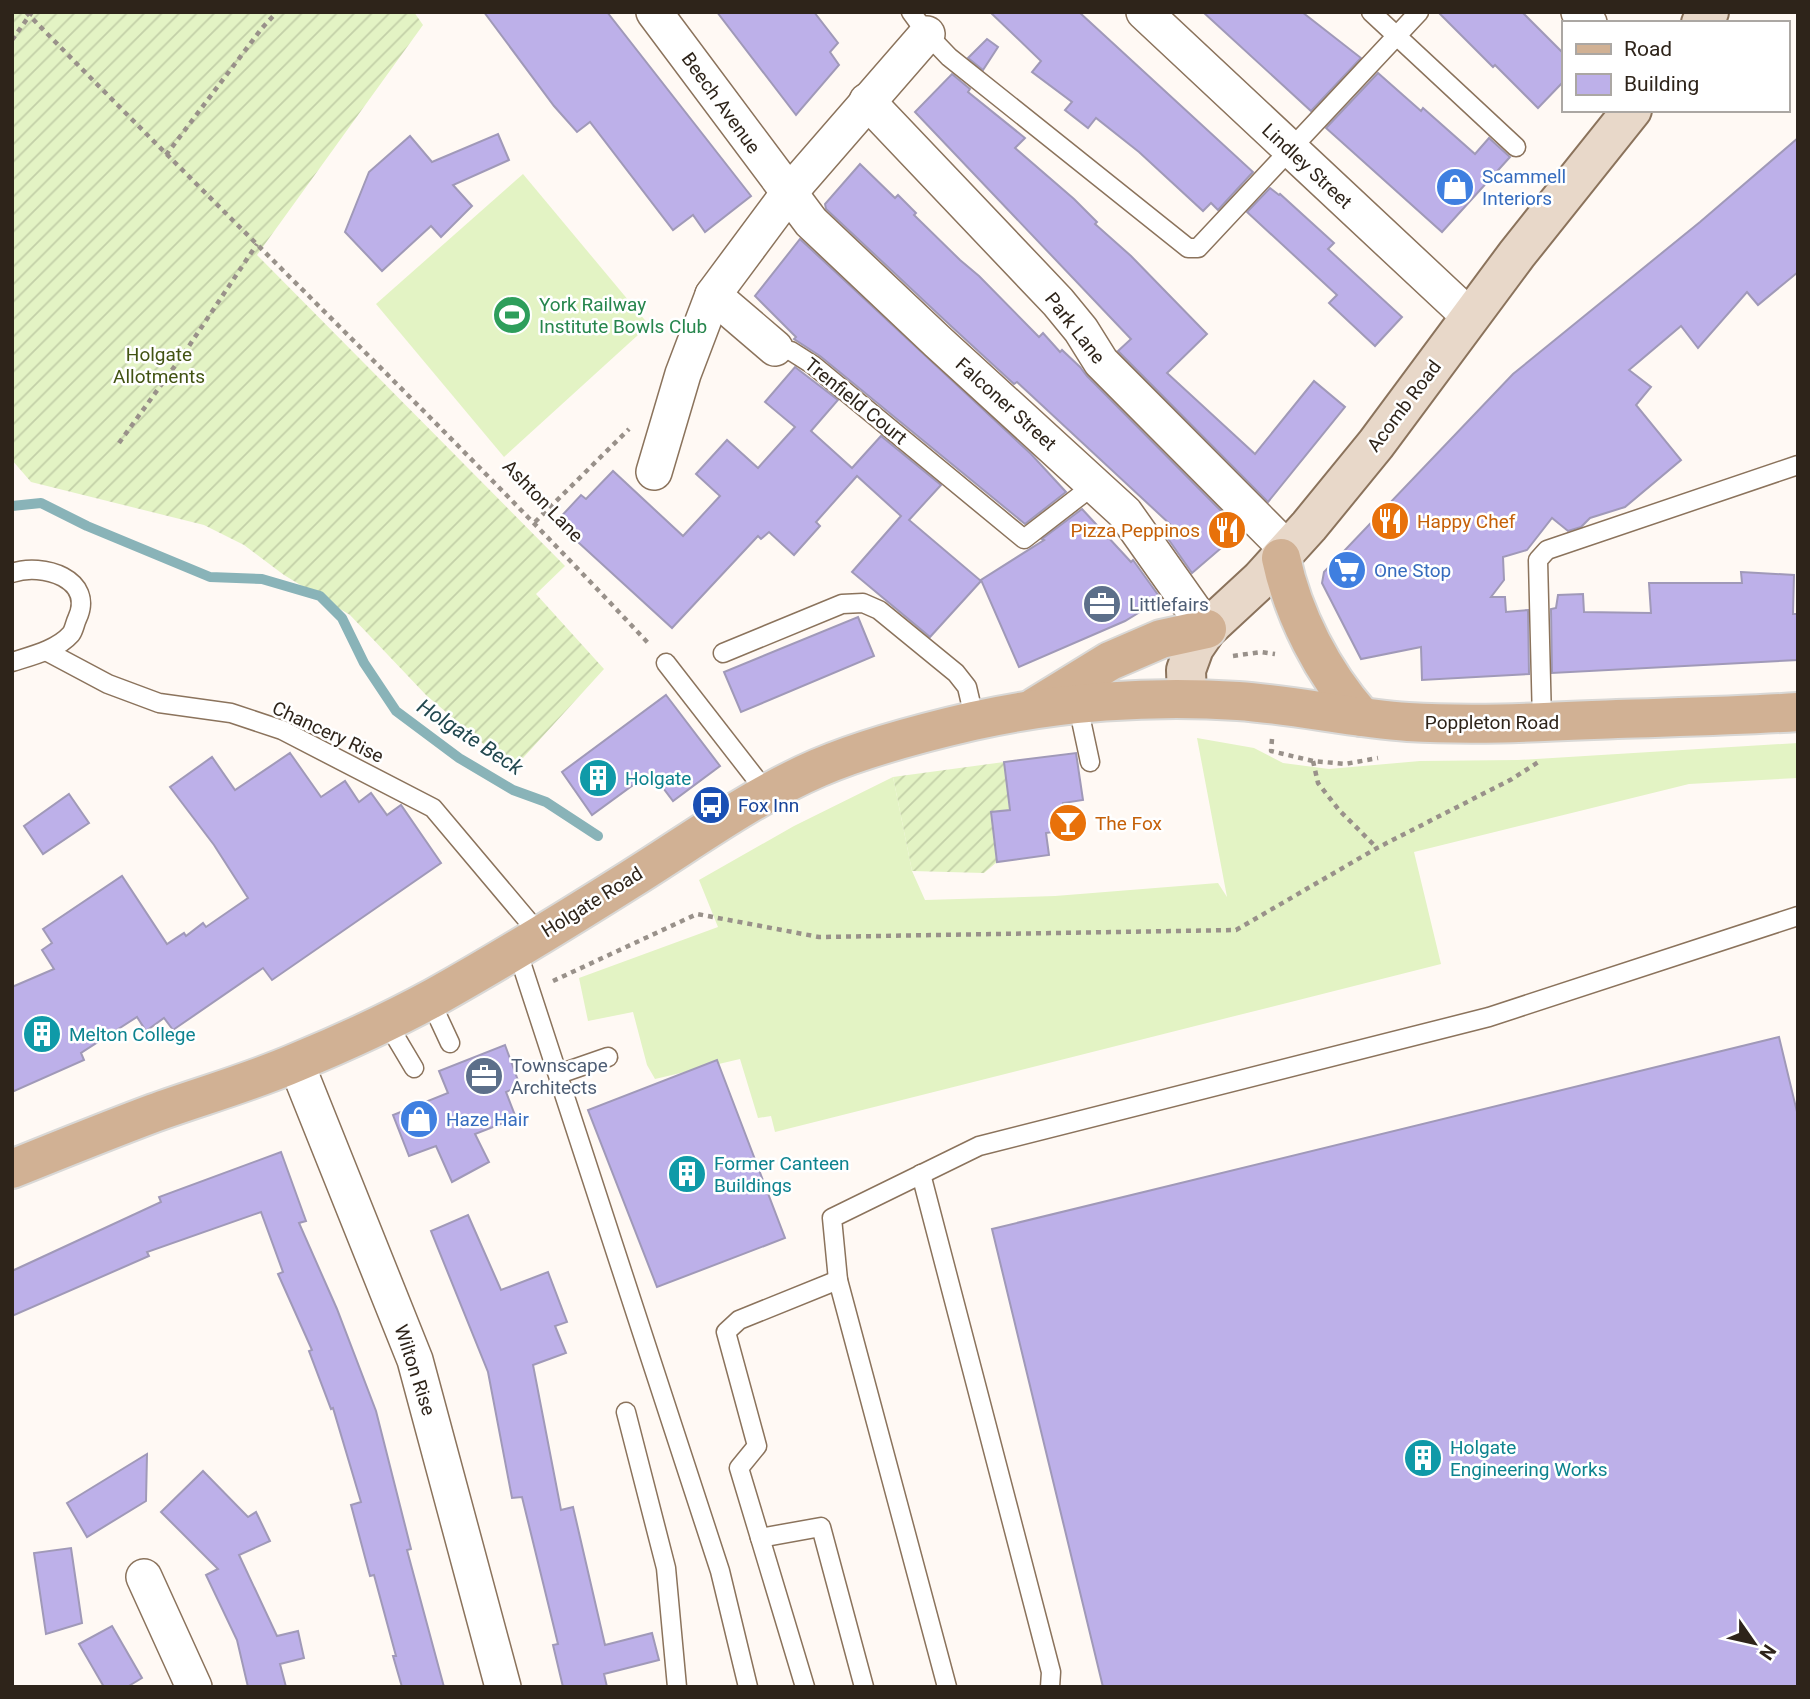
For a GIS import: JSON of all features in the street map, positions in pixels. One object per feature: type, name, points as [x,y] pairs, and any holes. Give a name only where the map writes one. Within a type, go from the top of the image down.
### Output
[{"type":"main road","name":"Acomb Road","points":[[1187,699],[1186,670],[1194,649],[1207,629],[1284,554],[1376,444],[1517,254],[1630,112]]},
{"type":"main road","points":[[1284,554],[1294,604],[1327,670],[1344,697],[1362,717]]},
{"type":"main road","points":[[1027,712],[1110,661],[1161,639],[1207,629]]},
{"type":"main road","name":"Poppleton Road","points":[[1187,699],[1238,701],[1362,717],[1441,723],[1542,741],[1714,718],[1798,712]]},
{"type":"main road","name":"Holgate Road","points":[[12,1169],[152,1114],[296,1063],[430,1000],[632,879],[699,833],[768,793],[819,768],[874,747],[975,721],[1119,701],[1187,699]]},
{"type":"street","name":"Beech Avenue","points":[[654,12],[788,194]]},
{"type":"street","name":"Lindley Street","points":[[1144,12],[1470,317]]},
{"type":"street","points":[[654,472],[683,374],[713,295],[788,194],[867,101],[919,23]]},
{"type":"street","name":"Park Lane","points":[[867,101],[1058,302],[1081,330],[1101,362],[1284,554]]},
{"type":"street","name":"Falconer Street","points":[[788,194],[811,222],[1125,513],[1207,629]]},
{"type":"street","name":"Trenfield Court","points":[[713,295],[775,348]]},
{"type":"street","name":"Wilton Rise","points":[[296,1063],[415,1360],[503,1687]]},
{"type":"street","points":[[144,1577],[194,1687]]},
{"type":"lane","points":[[1371,12],[1516,147]]},
{"type":"lane","points":[[919,23],[949,57],[1188,248],[1198,248],[1419,12]]},
{"type":"lane","name":"Trenfield Court","points":[[775,348],[791,351],[813,365],[1024,539],[1094,485]]},
{"type":"lane","points":[[1542,741],[1538,560],[1547,550],[1798,465]]},
{"type":"lane","points":[[12,573],[22,569],[49,570],[74,586],[82,597],[80,614],[70,634],[46,651],[12,662]]},
{"type":"lane","points":[[723,653],[842,604],[863,603],[879,610],[956,673],[967,687],[975,721]]},
{"type":"lane","name":"Chancery Rise","points":[[46,651],[108,684],[159,703],[232,713],[282,730],[433,808],[528,943]]},
{"type":"lane","points":[[666,663],[768,793]]},
{"type":"lane","points":[[1077,706],[1090,762]]},
{"type":"lane","points":[[947,1687],[838,1280],[832,1219],[979,1146],[1489,1017],[1798,916]]},
{"type":"lane","points":[[528,943],[559,1074],[720,1571],[748,1687]]},
{"type":"lane","points":[[430,1000],[450,1043]]},
{"type":"lane","points":[[386,1021],[414,1068]]},
{"type":"lane","points":[[559,1074],[608,1057]]},
{"type":"lane","points":[[921,1174],[1051,1672],[1051,1687]]},
{"type":"lane","points":[[805,1687],[739,1468],[757,1446],[726,1332],[739,1320],[838,1280]]},
{"type":"lane","points":[[626,1412],[666,1568],[677,1687]]},
{"type":"lane","points":[[760,1538],[821,1527],[864,1687]]},
{"type":"path","points":[[166,155],[277,12]]},
{"type":"path","points":[[12,40],[29,13]]},
{"type":"path","name":"Ashton Lane","points":[[29,13],[166,155],[535,522],[666,663]]},
{"type":"path","points":[[119,443],[185,352],[257,244]]},
{"type":"path","points":[[535,522],[634,424]]},
{"type":"path","points":[[578,969],[696,914],[819,937],[1236,930],[1377,848],[1512,779],[1542,741]]},
{"type":"path","points":[[1271,751],[1313,761],[1318,783],[1339,810],[1377,848]]},
{"type":"green space","name":"Holgate Allotments","points":[[12,12],[414,12],[423,25],[257,255],[565,566],[536,594],[604,669],[513,769],[426,695],[350,615],[284,575],[244,545],[204,525],[31,482],[12,460]]},
{"type":"green space","name":"York Railway Institute Bowls Club","points":[[523,174],[649,325],[504,457],[376,304]]},
{"type":"green space","points":[[1197,738],[1254,748],[1283,763],[1329,769],[1420,761],[1518,760],[1798,743],[1798,778],[1689,784],[1414,852],[1441,964],[775,1132],[771,1116],[758,1118],[740,1059],[655,1079],[647,1065],[633,1012],[588,1021],[579,978],[718,927],[699,880],[794,826],[893,777],[912,871],[925,900],[1055,896],[1218,883],[1227,897]]},
{"type":"green space","points":[[1004,762],[1010,810],[991,813],[997,862],[984,873],[912,871],[893,777]]},
{"type":"building","points":[[484,12],[607,12],[751,196],[705,232],[693,215],[673,230],[590,122],[577,132],[554,106]]},
{"type":"building","points":[[717,12],[814,12],[838,43],[830,52],[839,65],[796,115]]},
{"type":"building","points":[[990,12],[1079,12],[1253,172],[1218,210],[1211,203],[1203,211],[1139,152],[1096,118],[1088,128],[1065,110],[1072,102],[1032,72],[1041,61]]},
{"type":"building","points":[[1203,12],[1302,12],[1361,58],[1311,111]]},
{"type":"building","points":[[1438,12],[1522,12],[1562,52],[1562,83],[1538,108],[1495,65],[1493,67]]},
{"type":"building","points":[[987,39],[998,47],[983,70],[968,58]]},
{"type":"building","points":[[1378,73],[1475,154],[1489,138],[1510,157],[1442,232],[1326,128]]},
{"type":"building","points":[[952,74],[970,89],[968,92],[1025,138],[1015,148],[1074,199],[1097,222],[1095,224],[1131,256],[1207,334],[1167,373],[1255,454],[1314,381],[1345,407],[1268,502],[1118,351],[1131,339],[915,112]]},
{"type":"building","points":[[498,134],[509,160],[453,185],[472,206],[441,237],[431,226],[382,271],[345,232],[369,172],[410,136],[432,162]]},
{"type":"building","points":[[1798,138],[1798,272],[1758,305],[1747,292],[1698,348],[1681,326],[1629,370],[1651,387],[1636,405],[1681,460],[1625,507],[1590,518],[1581,527],[1568,531],[1552,518],[1527,550],[1503,557],[1504,580],[1491,597],[1505,597],[1506,612],[1528,610],[1529,674],[1422,680],[1421,647],[1361,659],[1322,583],[1324,572],[1513,374],[1700,222]]},
{"type":"building","points":[[860,164],[895,198],[898,195],[916,213],[914,215],[1039,337],[1043,333],[1060,352],[1062,350],[1080,367],[1241,531],[1192,573],[1164,533],[1172,526],[826,209],[825,204]]},
{"type":"building","points":[[1270,188],[1334,243],[1328,249],[1402,317],[1375,346],[1329,303],[1337,295],[1247,212]]},
{"type":"building","points":[[800,239],[1031,454],[1066,492],[1025,524],[820,356],[794,339],[796,337],[755,296]]},
{"type":"building","points":[[795,367],[838,400],[811,431],[852,468],[881,436],[941,485],[909,520],[981,581],[930,637],[852,572],[901,516],[857,476],[816,522],[820,526],[794,555],[769,532],[761,539],[758,536],[672,628],[556,522],[581,495],[586,499],[613,471],[683,536],[720,496],[696,474],[727,440],[758,468],[795,427],[765,402]]},
{"type":"building","points":[[1082,509],[1131,562],[1133,560],[1161,599],[1125,621],[1019,667],[981,580],[1044,540],[1042,539]]},
{"type":"building","points":[[1741,572],[1794,575],[1793,614],[1798,614],[1798,660],[1552,673],[1551,609],[1556,608],[1558,595],[1583,594],[1584,612],[1651,613],[1649,583],[1742,583]]},
{"type":"building","points":[[858,617],[874,656],[741,712],[724,672]]},
{"type":"building","points":[[666,695],[720,766],[673,801],[651,772],[592,815],[562,772]]},
{"type":"building","points":[[290,753],[321,797],[345,781],[359,802],[371,793],[387,815],[401,805],[441,863],[272,980],[263,968],[173,1030],[164,1018],[146,1031],[137,1017],[81,1053],[84,1060],[12,1092],[12,987],[54,969],[42,950],[52,943],[43,929],[122,876],[167,944],[184,933],[186,936],[203,923],[206,927],[248,898],[214,845],[170,787],[212,757],[235,790]]},
{"type":"building","points":[[1076,753],[1083,800],[1063,803],[1066,830],[1046,833],[1049,855],[997,862],[991,812],[1010,810],[1004,762]]},
{"type":"building","points":[[69,794],[89,823],[43,854],[24,826]]},
{"type":"building","name":"Holgate Engineering Works","points":[[1779,1037],[1798,1116],[1798,1687],[1103,1687],[992,1229]]},
{"type":"building","points":[[505,1045],[520,1086],[506,1092],[516,1118],[475,1134],[489,1162],[452,1182],[436,1146],[409,1156],[393,1115],[448,1093],[439,1071]]},
{"type":"building","name":"Former Canteen Buildings","points":[[717,1060],[785,1238],[657,1287],[588,1110]]},
{"type":"building","points":[[281,1152],[306,1221],[299,1223],[337,1309],[376,1411],[411,1549],[407,1550],[444,1687],[402,1687],[374,1575],[370,1576],[351,1505],[361,1502],[333,1408],[331,1409],[309,1351],[312,1350],[278,1274],[283,1272],[261,1212],[147,1252],[149,1256],[12,1316],[12,1271],[161,1202],[159,1197]]},
{"type":"building","points":[[468,1215],[501,1290],[548,1272],[567,1322],[555,1326],[566,1353],[533,1365],[561,1510],[573,1507],[605,1645],[652,1633],[659,1660],[604,1674],[607,1687],[563,1687],[553,1645],[558,1644],[522,1497],[512,1498],[488,1372],[431,1231]]},
{"type":"building","points":[[147,1454],[146,1501],[87,1537],[67,1503]]},
{"type":"building","points":[[203,1471],[248,1517],[256,1512],[270,1541],[239,1555],[277,1636],[298,1631],[304,1658],[280,1664],[286,1687],[248,1687],[237,1640],[206,1575],[218,1569],[161,1512]]},
{"type":"building","points":[[71,1548],[82,1623],[46,1634],[34,1553]]},
{"type":"building","points":[[112,1626],[142,1678],[127,1687],[104,1687],[79,1644]]},
{"type":"waterway","name":"Holgate Beck","points":[[12,506],[41,503],[87,526],[210,577],[262,579],[320,596],[342,618],[364,663],[396,711],[459,758],[513,790],[546,802],[598,836]]},
{"type":"place","name":"Scammell Interiors","points":[[1455,187]]},
{"type":"place","name":"York Railway Institute Bowls Club","points":[[512,315]]},
{"type":"place","name":"Happy Chef","points":[[1390,521]]},
{"type":"place","name":"Pizza Peppinos","points":[[1227,530]]},
{"type":"place","name":"One Stop","points":[[1347,570]]},
{"type":"place","name":"Littlefairs","points":[[1102,604]]},
{"type":"place","name":"Holgate","points":[[598,778]]},
{"type":"place","name":"Fox Inn","points":[[711,805]]},
{"type":"place","name":"The Fox","points":[[1068,823]]},
{"type":"place","name":"Melton College","points":[[42,1034]]},
{"type":"place","name":"Townscape Architects","points":[[484,1076]]},
{"type":"place","name":"Haze Hair","points":[[419,1119]]},
{"type":"place","name":"Former Canteen Buildings","points":[[687,1174]]},
{"type":"place","name":"Holgate Engineering Works","points":[[1423,1458]]}]
